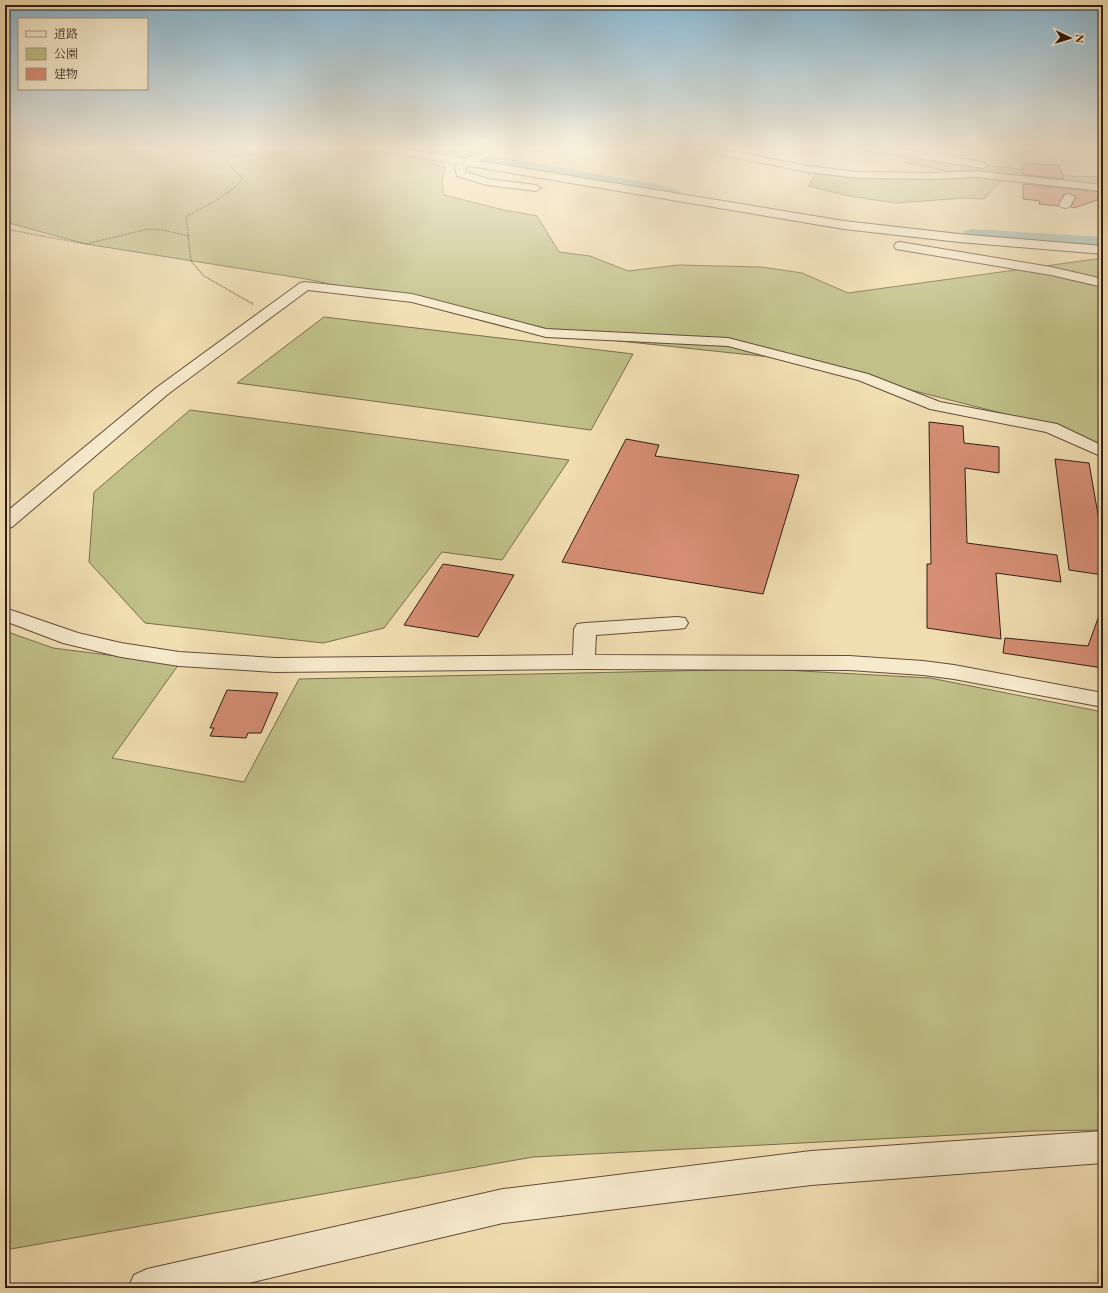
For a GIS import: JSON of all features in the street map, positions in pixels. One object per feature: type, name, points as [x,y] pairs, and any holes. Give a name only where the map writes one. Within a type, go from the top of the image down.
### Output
[{"type":"street","points":[[738,207],[844,225],[959,238],[1103,250]]},
{"type":"street","points":[[779,207],[854,219],[977,232],[1103,239]]},
{"type":"street","points":[[706,214],[845,237]]},
{"type":"street","points":[[892,244],[1051,271],[1103,283]]},
{"type":"street","points":[[5,523],[162,391],[305,286],[412,298],[546,333],[728,342],[863,377],[936,406],[1051,428],[1103,452]]},
{"type":"street","points":[[5,614],[71,638],[121,650],[179,658],[275,665],[584,662],[850,663],[923,668],[1103,700]]},
{"type":"street","points":[[584,662],[585,629],[677,623]]},
{"type":"street","points":[[147,1288],[503,1206],[811,1168],[1103,1147]]},
{"type":"path","points":[[202,207],[186,217],[189,236],[188,247],[191,262],[204,276],[253,304]]},
{"type":"path","points":[[5,229],[86,244],[126,233],[148,229],[163,230],[189,236]]},
{"type":"green space","points":[[5,207],[493,207],[537,216],[559,252],[590,256],[628,271],[678,265],[762,267],[802,273],[848,293],[1103,258],[1103,449],[1056,427],[789,359],[535,332],[508,321],[306,279],[86,244],[5,222]]},
{"type":"green space","points":[[324,317],[633,354],[591,430],[237,383]]},
{"type":"green space","points":[[190,410],[569,460],[502,560],[442,552],[384,628],[323,643],[145,623],[89,562],[94,492]]},
{"type":"green space","points":[[5,631],[53,648],[179,664],[112,758],[244,782],[299,679],[765,669],[930,678],[1103,712],[1103,1130],[1032,1131],[533,1157],[5,1250]]},
{"type":"building","points":[[929,422],[963,426],[964,443],[999,447],[999,473],[965,468],[967,543],[1057,555],[1061,582],[996,573],[1001,639],[927,628],[927,564],[931,564]]},
{"type":"building","points":[[626,439],[659,445],[655,456],[799,475],[763,594],[562,562]]},
{"type":"building","points":[[1055,459],[1089,463],[1103,543],[1103,575],[1069,570]]},
{"type":"building","points":[[443,564],[514,575],[478,637],[404,625]]},
{"type":"building","points":[[1101,610],[1103,611],[1103,668],[1003,653],[1005,638],[1088,646]]},
{"type":"building","points":[[227,690],[278,693],[261,733],[248,733],[246,738],[210,736],[214,728],[210,728]]},
{"type":"waterway","points":[[972,236],[1103,244]]}]
